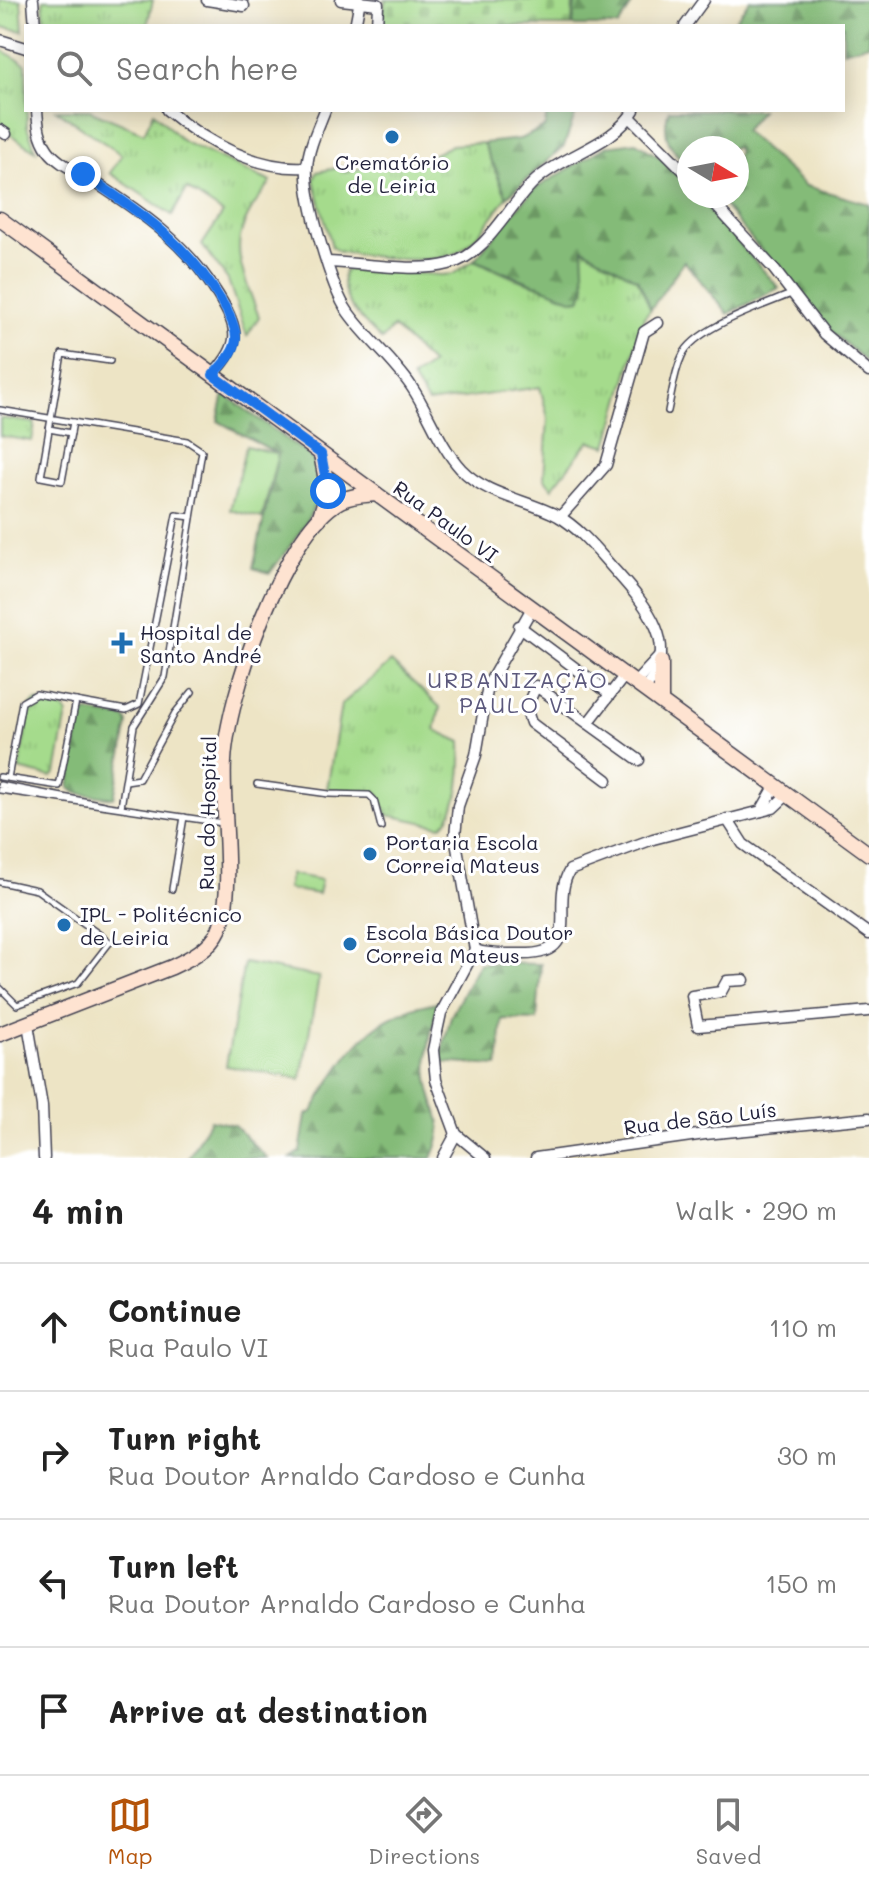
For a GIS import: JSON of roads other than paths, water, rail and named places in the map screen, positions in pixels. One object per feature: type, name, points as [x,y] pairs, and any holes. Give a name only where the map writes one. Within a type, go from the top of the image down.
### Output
[{"type":"main road","name":"Rua Paulo VI","points":[[0,219],[869,854]]},
{"type":"main road","name":"Rua do Hospital","points":[[0,1034],[172,967],[205,947],[218,931],[224,911],[224,760],[230,715],[276,584],[319,519],[328,491],[321,454]]},
{"type":"main road","name":"Rua do Hospital","points":[[339,502],[349,474]]},
{"type":"main road","points":[[328,491],[349,474]]},
{"type":"main road","name":"Rua do Hospital","points":[[319,519],[339,502],[376,494]]},
{"type":"main road","points":[[661,658],[661,701]]},
{"type":"street","points":[[33,0],[35,24]]},
{"type":"street","points":[[207,0],[244,6]]},
{"type":"street","points":[[341,0],[379,2],[377,24]]},
{"type":"street","points":[[686,24],[704,0]]},
{"type":"street","points":[[355,24],[360,1]]},
{"type":"street","points":[[0,40],[24,47]]},
{"type":"street","points":[[37,112],[38,132],[50,153],[165,230],[207,277],[227,310],[236,336],[233,349],[213,375]]},
{"type":"street","points":[[170,112],[196,132],[236,152],[270,164],[307,167]]},
{"type":"street","points":[[324,112],[307,167],[327,262],[342,303],[411,386],[461,468],[497,493],[560,517],[591,544],[648,607],[660,635],[661,658],[635,682],[610,694],[588,723]]},
{"type":"street","points":[[327,262],[439,266],[457,262],[480,244],[537,179],[610,134],[632,114],[677,163]]},
{"type":"street","points":[[718,208],[824,334],[869,372]]},
{"type":"street","points":[[560,517],[606,465],[644,332],[658,323]]},
{"type":"street","points":[[485,1158],[456,1134],[436,1080],[433,1050],[441,1013],[475,950],[455,836],[458,806],[476,755],[488,685],[532,608]]},
{"type":"street","points":[[519,626],[610,694]]},
{"type":"street","points":[[607,780],[531,723],[526,708],[536,686],[639,760]]},
{"type":"street","points":[[475,950],[533,955],[550,950],[562,932],[564,881],[570,870],[653,839],[761,811],[782,790]]},
{"type":"street","points":[[727,819],[743,844],[869,934]]},
{"type":"street","points":[[744,980],[727,981],[721,992],[692,996],[698,1026],[869,1011]]},
{"type":"street","points":[[28,1024],[42,1106],[44,1158]]},
{"type":"street","name":"Rua de São Luís","points":[[536,1158],[705,1134],[869,1118]]},
{"type":"street","points":[[443,1158],[456,1134]]},
{"type":"lane","points":[[668,411],[677,370],[688,346],[710,330],[792,293]]},
{"type":"lane","points":[[73,422],[62,481],[41,477],[62,354],[110,361]]},
{"type":"lane","points":[[0,410],[187,441],[200,448],[202,455],[165,677],[134,726],[121,807]]},
{"type":"lane","points":[[49,429],[71,433]]},
{"type":"lane","points":[[8,778],[25,698],[36,694],[126,710],[139,704],[176,515],[191,517]]},
{"type":"lane","points":[[126,781],[139,779],[175,713],[192,692]]},
{"type":"lane","points":[[0,777],[59,786],[76,701]]},
{"type":"lane","points":[[257,784],[329,794],[369,795],[374,800],[381,827]]},
{"type":"lane","points":[[0,788],[224,824]]},
{"type":"lane","points":[[172,889],[184,817]]},
{"type":"lane","points":[[0,882],[37,890],[110,942],[78,983],[17,1005],[0,988]]},
{"type":"place","name":"Crematório de Leiria","points":[[392,137]]},
{"type":"place","name":"Hospital de Santo André","points":[[122,643]]},
{"type":"place","name":"Portaria Escola Correia Mateus","points":[[370,854]]},
{"type":"place","name":"IPL - Politécnico de Leiria","points":[[64,925]]},
{"type":"place","name":"Escola Básica Doutor Correia Mateus","points":[[350,944]]},
{"type":"district","name":"URBANIZAÇÃO PAULO VI","points":[[518,692]]}]
